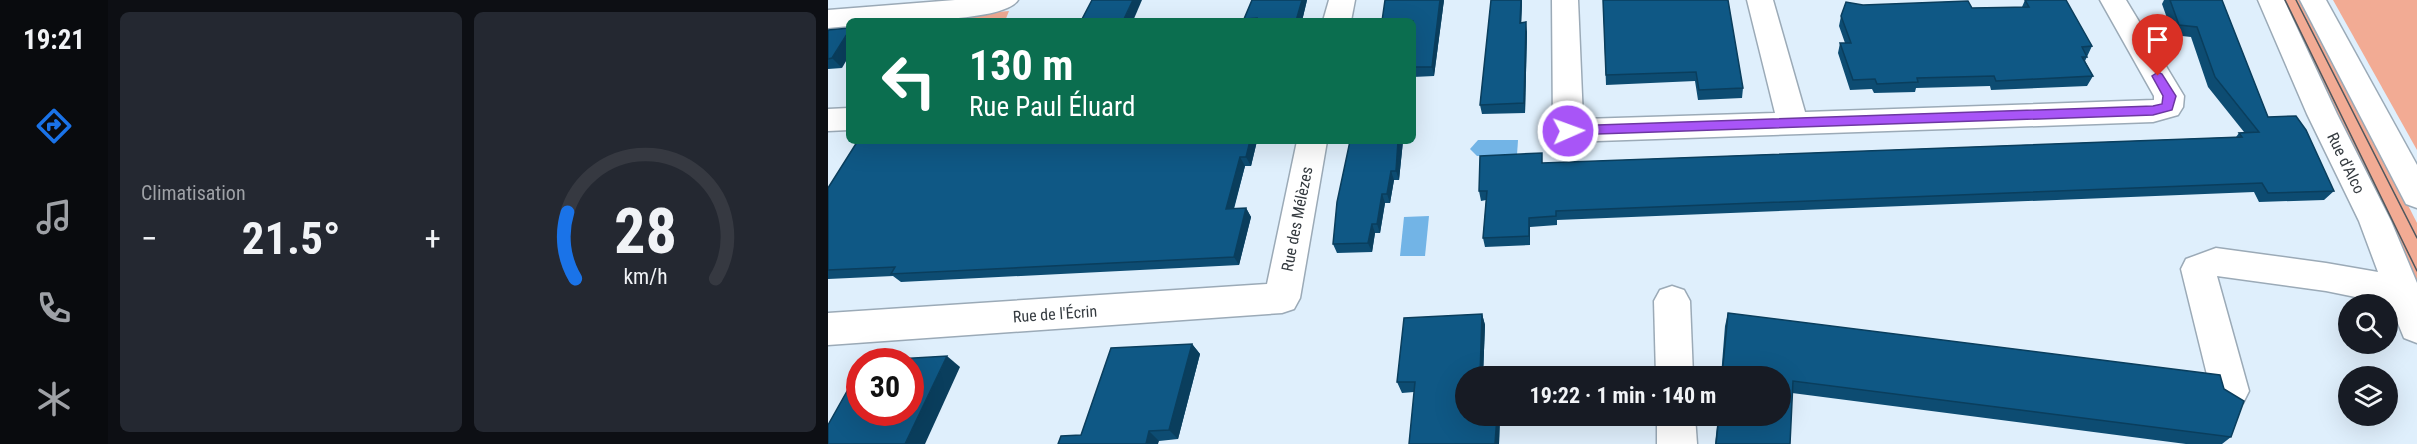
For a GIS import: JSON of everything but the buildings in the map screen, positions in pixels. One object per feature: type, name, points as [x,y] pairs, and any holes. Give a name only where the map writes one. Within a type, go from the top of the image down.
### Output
[{"type":"street","points":[[828,19],[989,6],[1005,0]]},
{"type":"street","points":[[1017,18],[1026,0]]},
{"type":"street","points":[[1338,18],[1342,0]]},
{"type":"street","points":[[1565,0],[1568,131],[2153,111],[2168,106],[2169,96],[2113,0]]},
{"type":"street","points":[[1760,0],[1793,123]]},
{"type":"street","name":"Rue d'Alco","points":[[2271,0],[2322,114],[2376,221],[2417,327]]},
{"type":"street","points":[[2313,0],[2417,195]]},
{"type":"street","points":[[828,120],[846,118]]},
{"type":"street","name":"Rue des Mélèzes","points":[[1282,298],[1311,144]]},
{"type":"street","points":[[2230,391],[2198,269],[2216,262],[2326,277],[2404,292]]},
{"type":"street","name":"Rue de l'Écrin","points":[[828,329],[1282,298]]},
{"type":"street","points":[[1672,301],[1675,366]]},
{"type":"street","points":[[1676,426],[1677,444]]},
{"type":"shaded area","points":[[2277,0],[2304,0],[2417,223],[2417,295]]},
{"type":"shaded area","points":[[2333,0],[2417,0],[2417,150]]},
{"type":"shaded area","points":[[1009,11],[1006,18],[952,18],[953,16]]},
{"type":"water","points":[[1478,140],[1518,140],[1517,155],[1477,156],[1470,149]]},
{"type":"water","points":[[1429,216],[1425,256],[1400,256],[1404,217]]},
{"type":"tram line","points":[[2285,0],[2417,271]]},
{"type":"tram line","points":[[2296,0],[2417,238]]},
{"type":"route","points":[[1568,131],[2153,111],[2168,106],[2169,96],[2158,76]]}]
